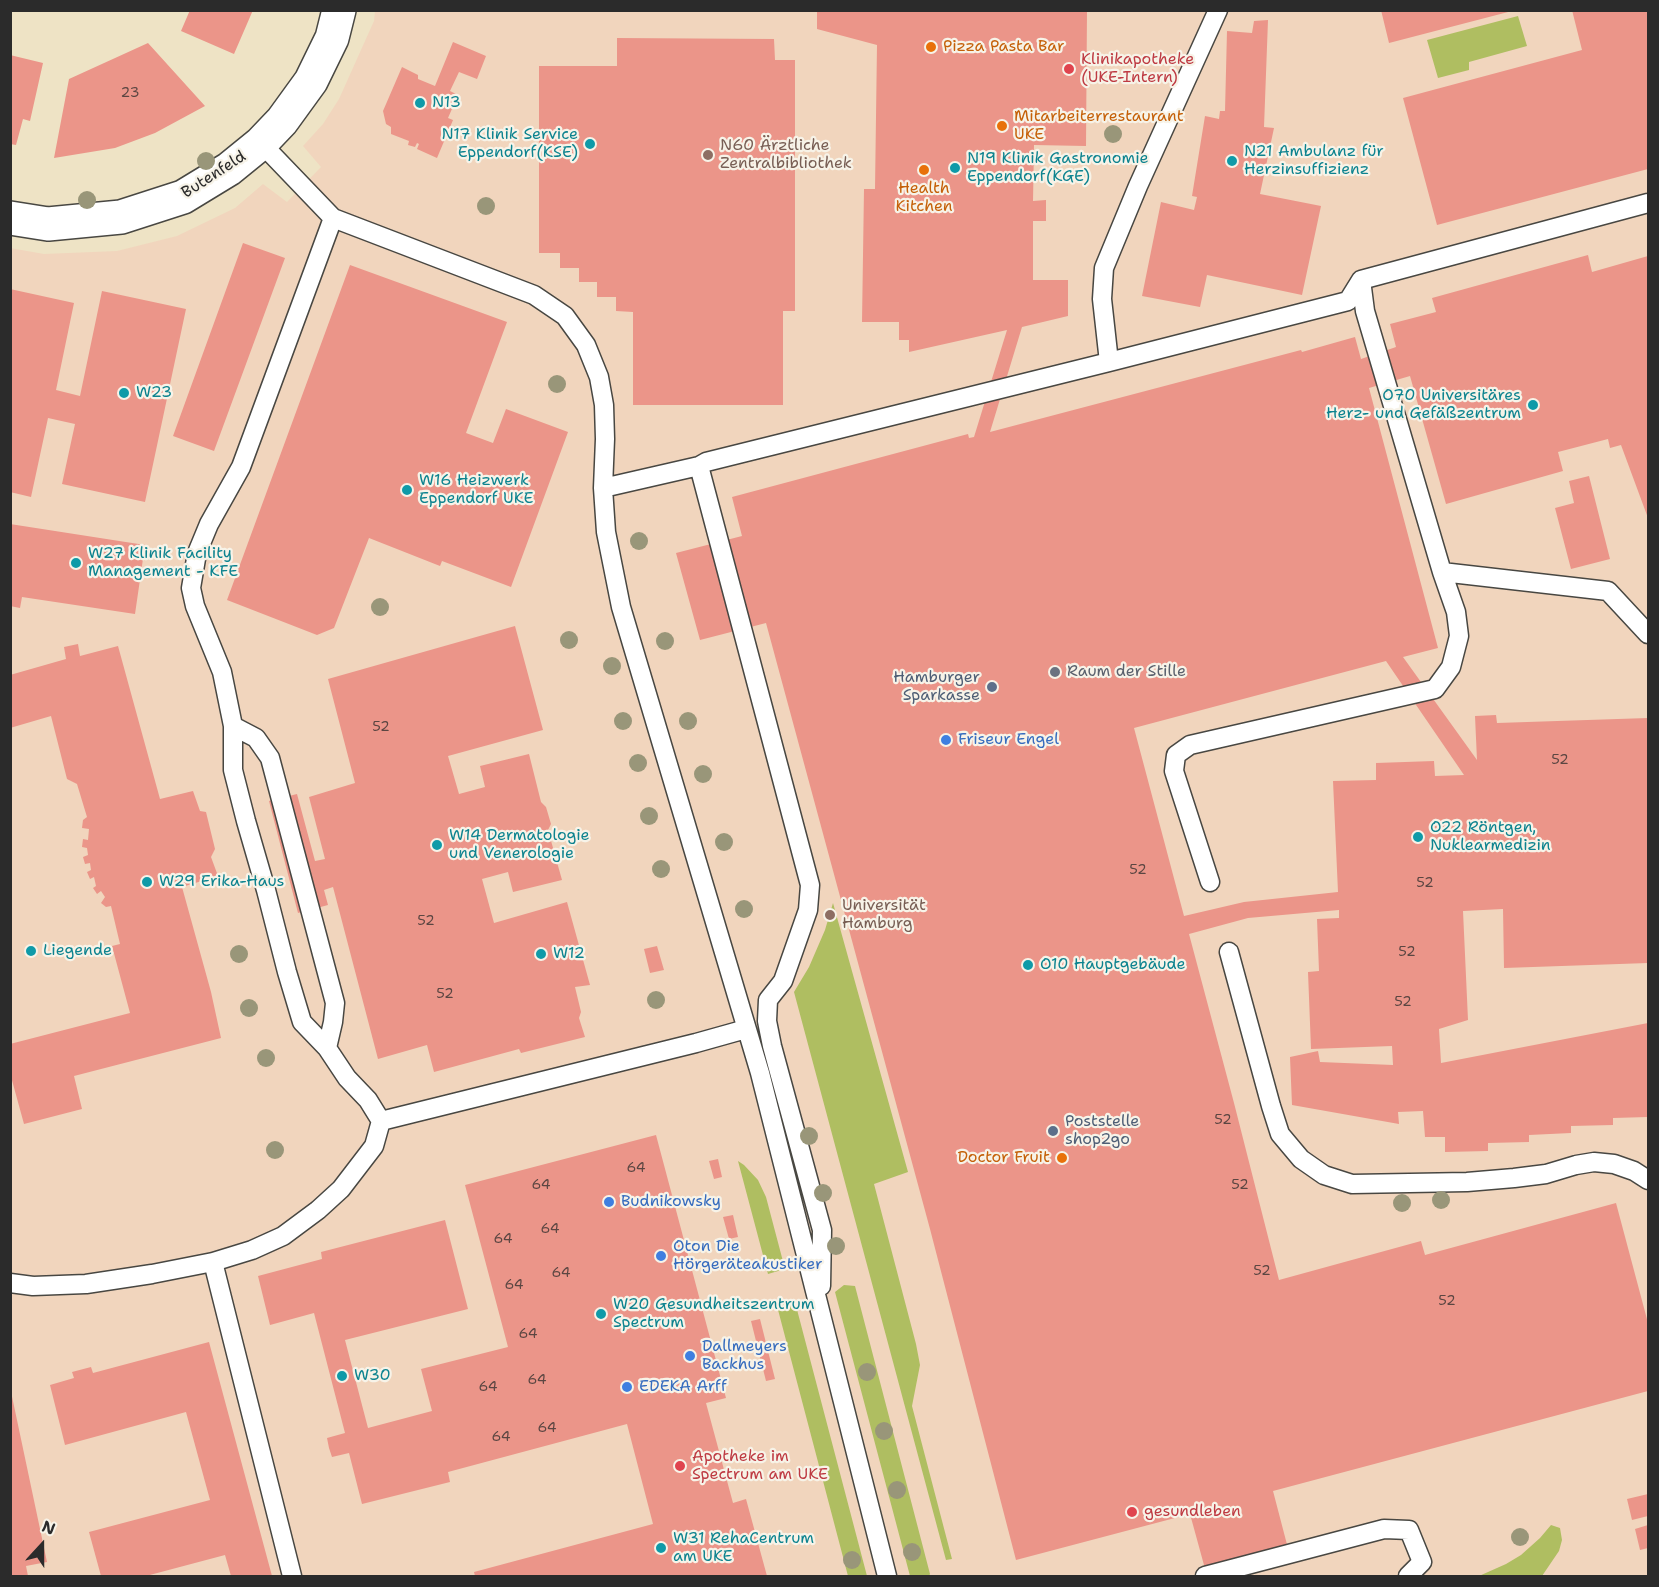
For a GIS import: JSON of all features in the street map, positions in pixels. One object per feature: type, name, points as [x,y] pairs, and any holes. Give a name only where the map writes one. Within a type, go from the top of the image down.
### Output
[{"type":"street","name":"Butenfeld","points":[[10,218],[48,224],[121,217],[183,197],[229,169],[261,143],[282,121],[311,81],[332,38],[339,10]]},
{"type":"lane","points":[[1109,362],[1102,299],[1104,268],[1218,10]]},
{"type":"lane","points":[[261,143],[333,218],[534,295],[565,316],[586,345],[599,377],[604,405],[603,488],[606,532],[621,607],[760,1073],[887,1576]]},
{"type":"lane","points":[[603,488],[699,466],[706,462],[1348,301],[1361,280],[1648,203]]},
{"type":"lane","points":[[10,1283],[33,1286],[86,1284],[213,1262],[252,1250],[283,1236],[318,1210],[341,1189],[374,1146],[381,1121],[368,1100],[347,1078],[327,1048],[302,1022],[233,770],[233,726],[222,672],[195,606],[191,588],[197,553],[209,524],[241,467],[333,218]]},
{"type":"lane","points":[[1210,882],[1174,771],[1176,755],[1191,745],[1435,689],[1451,667],[1459,636],[1456,612],[1442,572],[1365,311],[1361,280]]},
{"type":"lane","points":[[699,466],[810,885],[808,910],[783,981],[768,1000],[767,1021],[822,1230],[820,1309]]},
{"type":"lane","points":[[1442,572],[1608,591],[1648,634]]},
{"type":"lane","points":[[233,726],[256,738],[270,758],[335,1003],[327,1048]]},
{"type":"lane","points":[[1229,952],[1280,1134],[1301,1159],[1324,1174],[1352,1184],[1467,1182],[1546,1174],[1594,1162],[1614,1164],[1634,1171],[1648,1180]]},
{"type":"lane","points":[[381,1121],[726,1036],[746,1029]]},
{"type":"lane","points":[[213,1262],[292,1576]]},
{"type":"lane","points":[[1205,1576],[1384,1529],[1409,1530],[1422,1562],[1408,1576]]},
{"type":"shaded area","name":"Universität Hamburg","points":[[375,11],[1648,11],[1648,1576],[11,1576],[10,248],[44,254],[117,251],[177,236],[235,208],[263,184],[287,202],[321,167],[303,146],[323,124],[339,99],[374,21]]},
{"type":"green space","points":[[1518,16],[1527,46],[1469,62],[1469,70],[1438,78],[1427,40]]},
{"type":"green space","points":[[833,903],[908,1172],[874,1184],[916,1344],[920,1365],[912,1406],[952,1559],[946,1560],[794,992],[809,967],[825,930]]},
{"type":"green space","points":[[738,1161],[758,1180],[766,1197],[785,1269],[768,1274]]},
{"type":"green space","points":[[844,1285],[855,1286],[929,1576],[910,1576],[835,1292]]},
{"type":"green space","points":[[795,1302],[867,1576],[848,1576],[777,1306]]},
{"type":"green space","points":[[1551,1525],[1560,1528],[1562,1540],[1559,1551],[1542,1576],[1479,1576],[1521,1555]]},
{"type":"building","points":[[190,10],[253,10],[234,54],[181,31]]},
{"type":"building","name":"O10 Hauptgebäude","points":[[817,10],[1087,10],[1086,146],[1034,145],[1033,201],[1046,200],[1046,221],[1033,221],[1033,280],[1068,280],[1068,316],[1022,327],[990,432],[1355,337],[1361,359],[1396,347],[1390,324],[1436,312],[1432,298],[1588,255],[1592,272],[1648,256],[1648,518],[1621,445],[1610,448],[1608,439],[1558,452],[1563,471],[1446,504],[1410,376],[1369,388],[1438,648],[1403,657],[1477,760],[1475,716],[1496,715],[1497,723],[1648,718],[1648,963],[1504,968],[1503,909],[1463,911],[1468,1020],[1439,1029],[1441,1063],[1648,1023],[1648,1117],[1613,1118],[1613,1125],[1571,1126],[1571,1133],[1529,1135],[1529,1142],[1488,1143],[1488,1151],[1445,1152],[1445,1137],[1425,1137],[1423,1111],[1398,1112],[1399,1124],[1292,1105],[1290,1057],[1318,1051],[1320,1062],[1393,1065],[1392,1046],[1311,1049],[1308,972],[1319,971],[1317,919],[1339,918],[1339,910],[1248,918],[1189,934],[1279,1280],[1421,1241],[1425,1255],[1616,1203],[1648,1323],[1648,1391],[1273,1491],[1290,1556],[1207,1576],[1190,1514],[1016,1560],[930,1229],[766,623],[700,640],[676,553],[742,536],[732,497],[968,434],[969,438],[974,437],[1007,330],[909,352],[909,340],[899,340],[899,322],[862,322],[864,189],[875,189],[877,45],[817,29]],"holes":[[[1386,661],[1464,775],[1435,776],[1434,761],[1376,763],[1376,780],[1333,781],[1338,892],[1244,902],[1184,916],[1134,728]]]},
{"type":"building","points":[[1381,10],[1512,10],[1512,11],[1389,43]]},
{"type":"building","points":[[1572,10],[1648,10],[1648,169],[1437,225],[1403,98],[1582,50]]},
{"type":"building","name":"N21 Ambulanz für Herzinsuffizienz","points":[[1268,20],[1264,127],[1274,128],[1260,194],[1321,206],[1302,295],[1207,275],[1200,307],[1142,296],[1161,202],[1194,210],[1197,197],[1192,196],[1205,116],[1219,119],[1220,111],[1225,111],[1227,31],[1252,33],[1254,21]]},
{"type":"building","points":[[617,38],[774,39],[775,60],[795,60],[795,311],[783,311],[783,405],[633,405],[633,312],[616,311],[616,297],[597,297],[597,282],[579,282],[579,268],[560,268],[560,253],[539,253],[539,66],[617,66]]},
{"type":"building","name":"N13","points":[[453,42],[486,56],[477,79],[459,72],[450,91],[458,95],[448,118],[453,120],[437,158],[417,149],[419,144],[417,143],[415,147],[408,145],[409,141],[391,134],[391,127],[386,124],[383,111],[402,67],[418,75],[418,79],[435,86]]},
{"type":"building","points":[[148,43],[205,106],[155,133],[115,148],[54,158],[69,79]]},
{"type":"building","points":[[10,55],[43,63],[30,121],[23,119],[16,145],[10,144]]},
{"type":"building","points":[[243,243],[285,258],[214,451],[173,436]]},
{"type":"building","name":"W16 Heizwerk Eppendorf UKE","points":[[350,265],[507,322],[466,433],[493,443],[506,409],[568,432],[511,587],[442,561],[440,566],[369,538],[334,628],[317,635],[227,600]]},
{"type":"building","name":"W23","points":[[10,289],[74,303],[56,390],[80,396],[102,291],[186,309],[145,502],[62,484],[75,424],[48,418],[31,497],[10,492]]},
{"type":"building","points":[[1589,476],[1610,559],[1571,569],[1555,508],[1574,503],[1569,481]]},
{"type":"building","name":"W27 Klinik Facility Management - KFE","points":[[10,524],[145,545],[135,614],[22,597],[20,608],[10,606]]},
{"type":"building","name":"W14 Dermatologie und Venerologie","points":[[515,626],[543,730],[448,756],[459,794],[485,787],[480,766],[529,754],[541,802],[546,807],[551,824],[548,830],[562,880],[513,892],[508,872],[482,879],[494,923],[567,902],[590,985],[575,987],[581,1012],[579,1018],[585,1037],[521,1053],[519,1049],[434,1072],[427,1045],[378,1059],[333,887],[324,890],[328,905],[298,913],[269,801],[297,794],[315,861],[325,859],[309,797],[355,783],[328,679]]},
{"type":"building","name":"W29 Erika-Haus","points":[[78,644],[80,656],[118,646],[160,799],[193,791],[200,811],[206,812],[215,849],[211,857],[218,876],[182,887],[211,992],[221,1038],[74,1076],[82,1109],[24,1124],[10,1073],[10,1044],[130,1013],[112,946],[120,944],[111,906],[106,907],[101,903],[105,897],[101,891],[97,894],[93,888],[96,886],[94,877],[90,879],[87,872],[91,870],[90,863],[85,864],[83,857],[88,855],[87,848],[82,847],[83,839],[88,840],[89,829],[82,828],[83,820],[87,817],[77,784],[67,779],[51,716],[10,728],[10,675],[66,659],[64,647]]},
{"type":"building","points":[[657,946],[664,970],[650,973],[644,949]]},
{"type":"building","name":"W20 Gesundheitszentrum Spectrum","points":[[656,1135],[726,1398],[706,1403],[733,1503],[746,1499],[767,1576],[475,1576],[474,1572],[653,1524],[627,1424],[448,1472],[450,1482],[362,1504],[349,1453],[332,1457],[329,1448],[327,1438],[345,1433],[314,1313],[270,1325],[258,1276],[322,1259],[321,1252],[445,1220],[468,1309],[345,1340],[368,1428],[432,1411],[421,1369],[508,1347],[465,1185]]},
{"type":"building","points":[[718,1159],[722,1177],[714,1179],[709,1161]]},
{"type":"building","points":[[733,1215],[738,1237],[729,1239],[723,1217]]},
{"type":"building","points":[[760,1319],[775,1379],[766,1381],[751,1321]]},
{"type":"building","points":[[209,1342],[272,1576],[231,1576],[225,1555],[146,1576],[101,1576],[89,1532],[210,1500],[186,1412],[65,1445],[50,1385],[74,1378],[72,1372],[91,1367],[93,1373]]},
{"type":"building","points":[[10,1387],[47,1562],[26,1566],[28,1576],[10,1576]]},
{"type":"building","points":[[1648,1494],[1648,1516],[1632,1520],[1627,1499]]},
{"type":"building","points":[[1648,1525],[1648,1548],[1640,1550],[1635,1529]]},
{"type":"place","name":"Pizza Pasta Bar","points":[[931,47]]},
{"type":"place","name":"Klinikapotheke (UKE-Intern)","points":[[1069,69]]},
{"type":"place","name":"N13","points":[[420,103]]},
{"type":"place","name":"Mitarbeiterrestaurant UKE","points":[[1002,126]]},
{"type":"place","name":"N17 Klinik Service Eppendorf(KSE)","points":[[590,144]]},
{"type":"place","name":"N60 Ärztliche Zentralbibliothek","points":[[708,155]]},
{"type":"place","name":"N21 Ambulanz für Herzinsuffizienz","points":[[1232,161]]},
{"type":"place","name":"N19 Klinik Gastronomie Eppendorf(KGE)","points":[[955,168]]},
{"type":"place","name":"Health Kitchen","points":[[924,170]]},
{"type":"place","name":"W23","points":[[124,393]]},
{"type":"place","name":"O70 Universitäres Herz- und Gefäßzentrum","points":[[1533,405]]},
{"type":"place","name":"W16 Heizwerk Eppendorf UKE","points":[[407,490]]},
{"type":"place","name":"W27 Klinik Facility Management - KFE","points":[[76,563]]},
{"type":"place","name":"Raum der Stille","points":[[1055,672]]},
{"type":"place","name":"Hamburger Sparkasse","points":[[992,687]]},
{"type":"place","name":"Friseur Engel","points":[[946,740]]},
{"type":"place","name":"O22 Röntgen, Nuklearmedizin","points":[[1418,837]]},
{"type":"place","name":"W14 Dermatologie und Venerologie","points":[[437,845]]},
{"type":"place","name":"W29 Erika-Haus","points":[[147,882]]},
{"type":"place","name":"Universität Hamburg","points":[[830,915]]},
{"type":"place","name":"Liegende","points":[[31,951]]},
{"type":"place","name":"W12","points":[[541,954]]},
{"type":"place","name":"O10 Hauptgebäude","points":[[1028,965]]},
{"type":"place","name":"Poststelle shop2go","points":[[1053,1131]]},
{"type":"place","name":"Doctor Fruit","points":[[1062,1158]]},
{"type":"place","name":"Budnikowsky","points":[[609,1202]]},
{"type":"place","name":"Oton Die Hörgeräteakustiker","points":[[661,1256]]},
{"type":"place","name":"W20 Gesundheitszentrum Spectrum","points":[[601,1314]]},
{"type":"place","name":"Dallmeyers Backhus","points":[[690,1356]]},
{"type":"place","name":"W30","points":[[342,1376]]},
{"type":"place","name":"EDEKA Arff","points":[[627,1387]]},
{"type":"place","name":"Apotheke im Spectrum am UKE","points":[[680,1466]]},
{"type":"place","name":"gesundleben","points":[[1132,1512]]},
{"type":"place","name":"W31 RehaCentrum am UKE","points":[[661,1548]]}]
